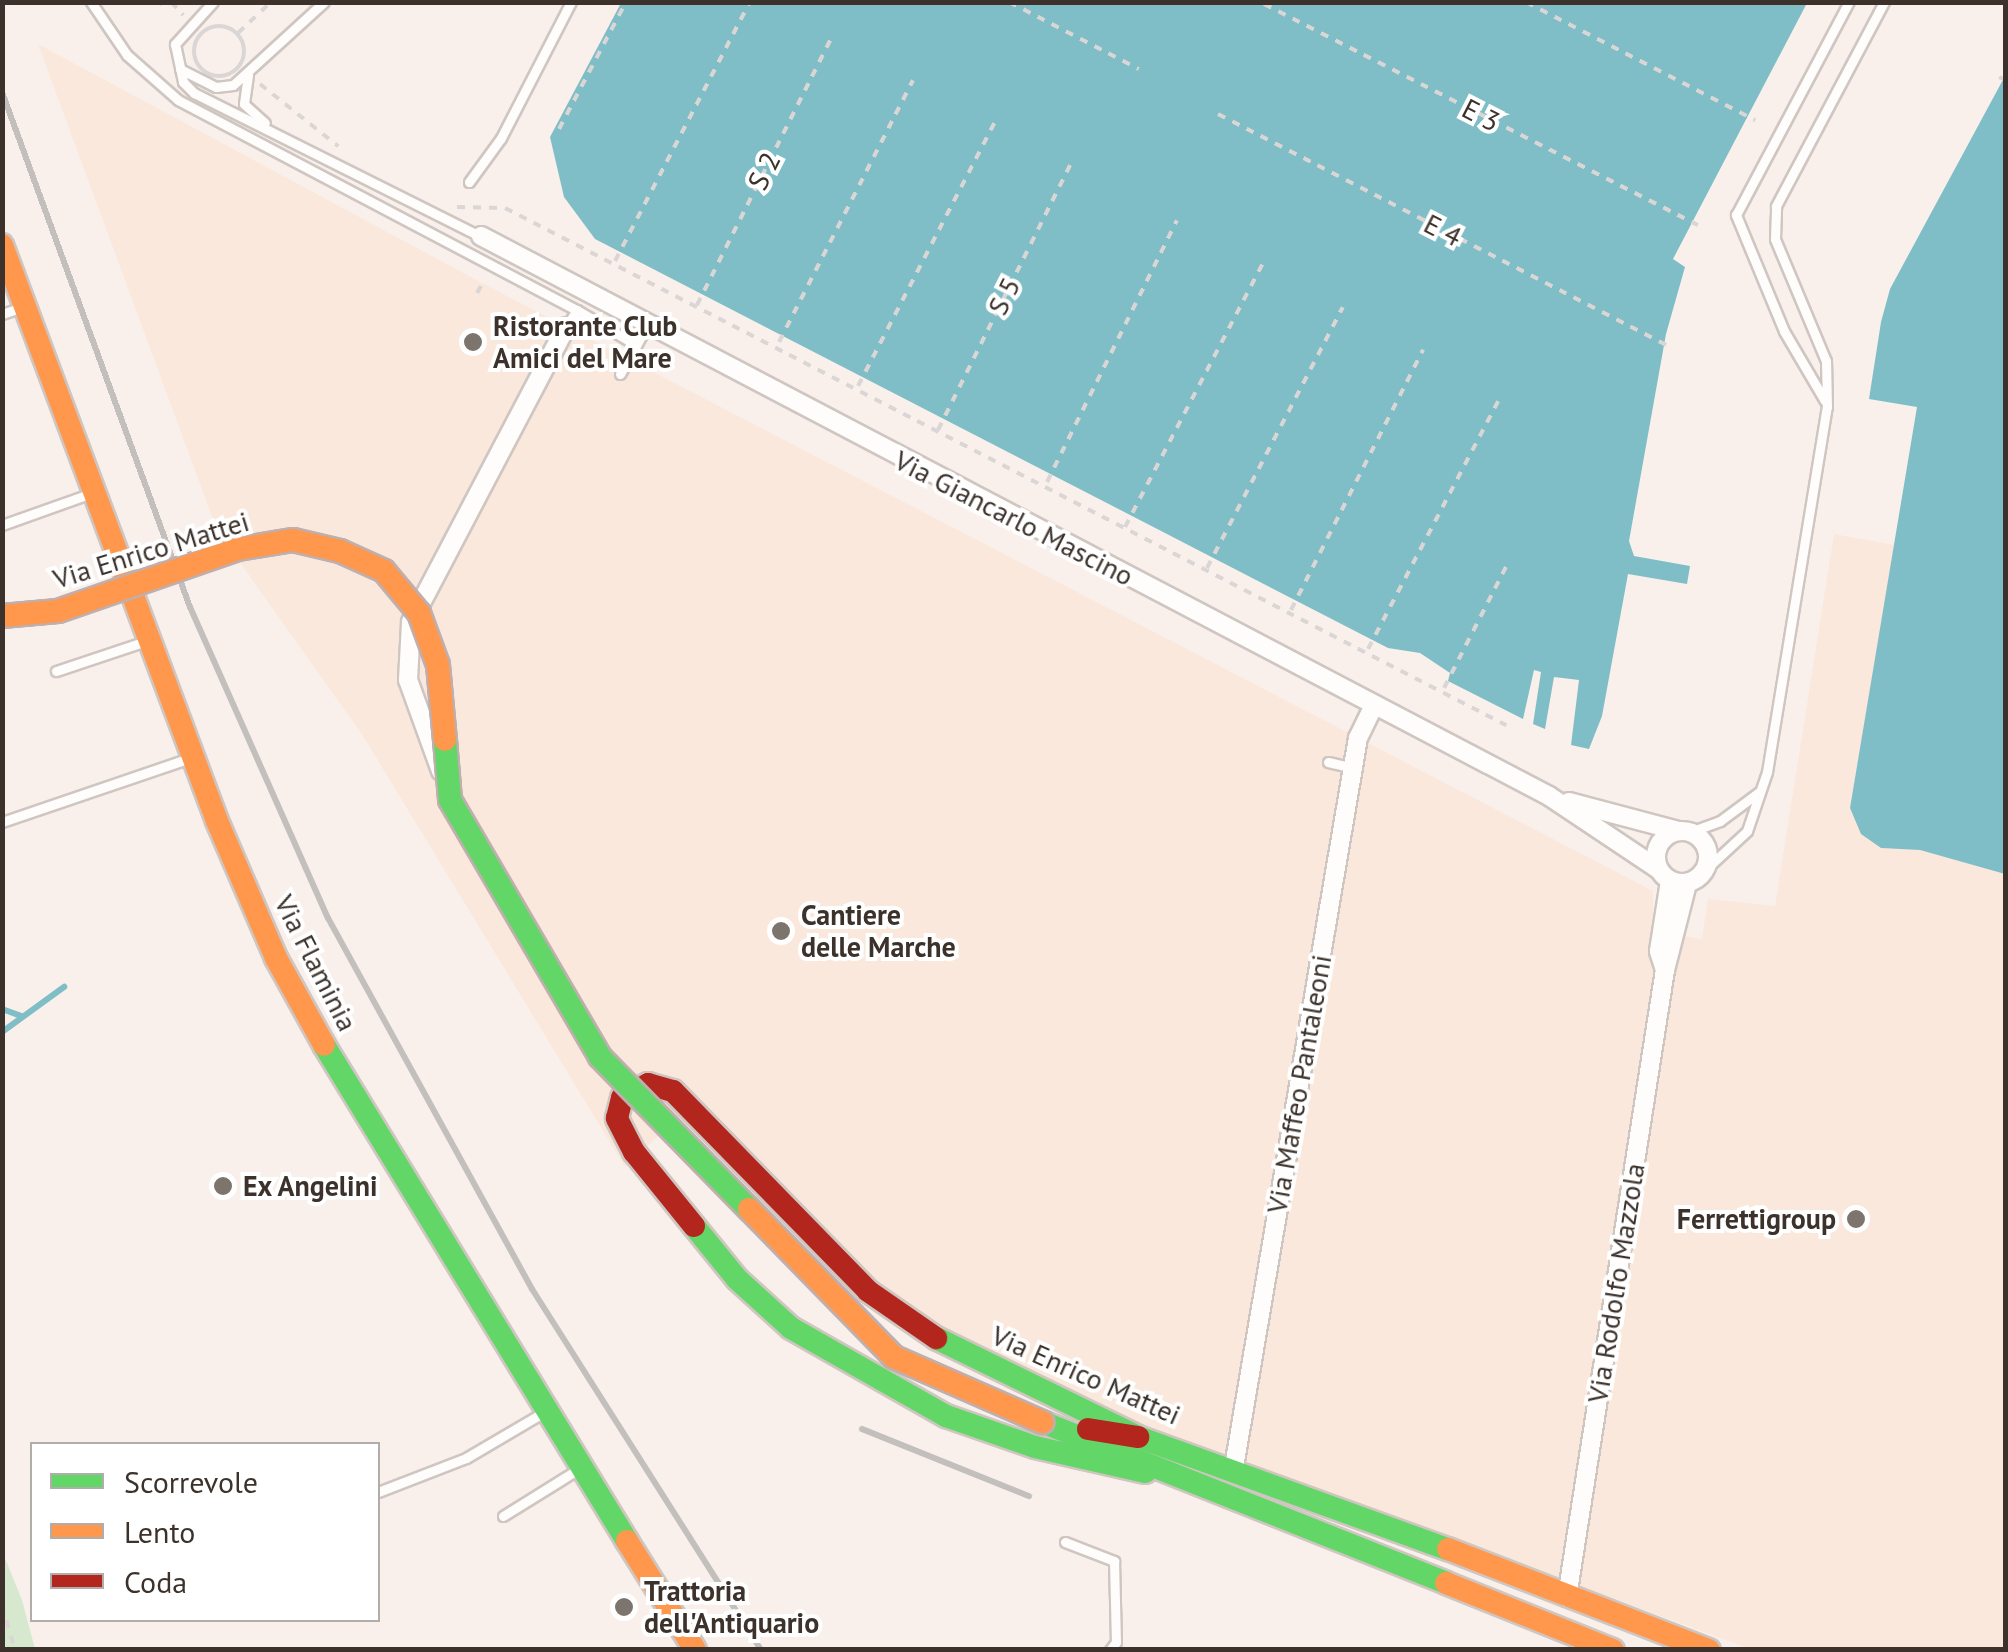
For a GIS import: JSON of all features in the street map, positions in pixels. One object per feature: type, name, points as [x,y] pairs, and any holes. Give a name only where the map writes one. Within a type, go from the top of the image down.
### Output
[{"type":"main road","name":"Via Flaminia","points":[[2,245],[30,304],[193,757],[260,924],[322,1043],[545,1412],[695,1650]]},
{"type":"main road","name":"Via Enrico Mattei","points":[[2,616],[58,612],[238,549],[293,540],[340,550],[384,572],[419,613],[438,665],[450,800],[600,1057],[894,1357],[1183,1480],[1613,1650]]},
{"type":"main road","name":"Via Enrico Mattei","points":[[1183,1480],[1035,1447],[946,1416],[791,1328],[737,1279],[634,1152],[617,1118],[629,1091],[660,1084],[672,1090],[868,1291],[906,1320],[1138,1437],[1234,1467],[1708,1650]]},
{"type":"main road","points":[[1042,1422],[1138,1437]]},
{"type":"street","name":"Via Giancarlo Mascino","points":[[481,236],[1549,796],[1672,878]]},
{"type":"street","points":[[567,326],[444,549],[411,622],[406,654],[415,708],[444,776],[629,1091]]},
{"type":"street","name":"Via Maffeo Pantaleoni","points":[[1234,1467],[1353,768],[1374,705]]},
{"type":"street","name":"Via Giancarlo Mascino","points":[[1549,796],[1685,831]]},
{"type":"street","points":[[1685,831],[1706,846],[1706,869],[1672,878],[1657,849],[1685,831]]},
{"type":"street","name":"Via Rodolfo Mazzola","points":[[1568,1597],[1666,970],[1658,952],[1672,878]]},
{"type":"lane","points":[[90,2],[127,56],[178,100],[567,326],[636,345]]},
{"type":"lane","points":[[213,2],[179,34],[178,68],[194,92],[481,236]]},
{"type":"lane","points":[[178,68],[216,88],[248,74],[324,2]]},
{"type":"lane","points":[[469,182],[501,138],[571,2]]},
{"type":"lane","points":[[1827,406],[1784,331],[1736,215],[1849,2]]},
{"type":"lane","points":[[1706,869],[1747,831],[1761,790],[1827,406],[1826,361],[1773,220],[1884,2]]},
{"type":"lane","points":[[248,74],[244,104],[292,141]]},
{"type":"lane","points":[[2,314],[30,304]]},
{"type":"lane","points":[[620,374],[648,324]]},
{"type":"lane","points":[[2,526],[98,491]]},
{"type":"lane","points":[[56,671],[151,639]]},
{"type":"lane","points":[[2,822],[193,757]]},
{"type":"lane","points":[[1328,762],[1353,768]]},
{"type":"lane","points":[[1685,831],[1720,820],[1761,790]]},
{"type":"lane","points":[[380,1491],[466,1458],[545,1412]]},
{"type":"lane","points":[[503,1516],[580,1468]]},
{"type":"lane","points":[[1065,1542],[1114,1560],[1116,1642],[1110,1650]]},
{"type":"path","points":[[237,34],[271,2]]},
{"type":"path","points":[[559,129],[626,2]]},
{"type":"path","points":[[615,261],[750,2]]},
{"type":"path","points":[[1010,2],[1139,69]]},
{"type":"path","points":[[1526,2],[1755,120]]},
{"type":"path","name":"E 3","points":[[1264,4],[1698,226]]},
{"type":"path","points":[[208,28],[237,34],[244,49],[240,66],[226,75],[210,74],[194,55],[197,39],[208,28]]},
{"type":"path","name":"S 2","points":[[697,305],[832,37]]},
{"type":"path","points":[[240,66],[345,151]]},
{"type":"path","points":[[1999,77],[2006,80]]},
{"type":"path","points":[[780,342],[913,80]]},
{"type":"path","name":"E 4","points":[[1218,114],[1668,346]]},
{"type":"path","points":[[858,386],[994,122]]},
{"type":"path","name":"S 5","points":[[938,430],[1071,163]]},
{"type":"path","points":[[451,207],[505,208],[1506,726]]},
{"type":"path","points":[[1047,482],[1178,220]]},
{"type":"path","points":[[1126,527],[1264,263]]},
{"type":"path","points":[[1207,568],[1343,307]]},
{"type":"path","points":[[526,318],[524,322],[567,326]]},
{"type":"path","points":[[1291,610],[1422,350]]},
{"type":"path","points":[[1368,649],[1498,401]]},
{"type":"path","points":[[1444,688],[1508,562]]},
{"type":"path","points":[[2,1605],[15,1650]]},
{"type":"shaded area","points":[[38,44],[482,283],[1653,891],[1653,931],[1702,939],[1708,899],[1775,906],[1834,534],[1895,545],[1850,808],[1881,848],[1920,850],[2005,874],[2005,1649],[1750,1649],[1131,1420],[933,1325],[850,1258],[696,1101],[625,1167],[363,736],[217,530]]},
{"type":"green space","points":[[2,1551],[22,1600],[35,1649],[3,1649]]},
{"type":"water","points":[[621,3],[1807,3],[1673,259],[1685,267],[1666,334],[1629,541],[1634,556],[1690,566],[1687,584],[1628,574],[1602,716],[1589,749],[1571,745],[1579,680],[1554,677],[1545,729],[1533,724],[1541,672],[1534,670],[1523,719],[1448,681],[1450,673],[1420,653],[1388,648],[595,239],[564,197],[550,137]]},
{"type":"water","points":[[2005,76],[2005,874],[1920,850],[1881,848],[1861,834],[1850,808],[1917,407],[1869,399],[1881,322],[1890,289]]},
{"type":"waterway","points":[[2,1032],[64,987]]},
{"type":"waterway","points":[[2,1009],[21,1016]]},
{"type":"railway","points":[[2,92],[190,607],[328,918],[532,1289],[761,1650]]},
{"type":"railway","points":[[862,1429],[1029,1496]]},
{"type":"traffic: fast","points":[[445,740],[450,800],[600,1057],[749,1209]]},
{"type":"traffic: fast","points":[[324,1045],[627,1541]]},
{"type":"traffic: fast","points":[[694,1226],[737,1279],[791,1328],[946,1416],[1035,1447],[1145,1472]]},
{"type":"traffic: fast","points":[[936,1338],[1138,1437],[1448,1549]]},
{"type":"traffic: fast","points":[[1042,1422],[1446,1583]]},
{"type":"traffic: slow","points":[[2,245],[217,821],[276,958],[324,1045]]},
{"type":"traffic: slow","points":[[2,616],[58,611],[238,549],[293,540],[340,551],[384,571],[419,613],[438,665],[445,740]]},
{"type":"traffic: slow","points":[[749,1209],[894,1357],[1042,1422]]},
{"type":"traffic: slow","points":[[627,1541],[695,1650]]},
{"type":"traffic: slow","points":[[1448,1549],[1709,1650]]},
{"type":"traffic: slow","points":[[1446,1583],[1613,1650]]},
{"type":"traffic: jam","points":[[694,1226],[634,1152],[617,1118],[622,1098],[648,1084],[673,1091],[868,1291],[936,1338]]},
{"type":"traffic: jam","points":[[1088,1429],[1138,1437]]},
{"type":"place","name":"Ristorante Club Amici del Mare","points":[[473,342]]},
{"type":"place","name":"Cantiere delle Marche","points":[[781,931]]},
{"type":"place","name":"Ex Angelini","points":[[223,1186]]},
{"type":"place","name":"Ferrettigroup","points":[[1856,1219]]},
{"type":"place","name":"Trattoria dell'Antiquario","points":[[624,1607]]}]
